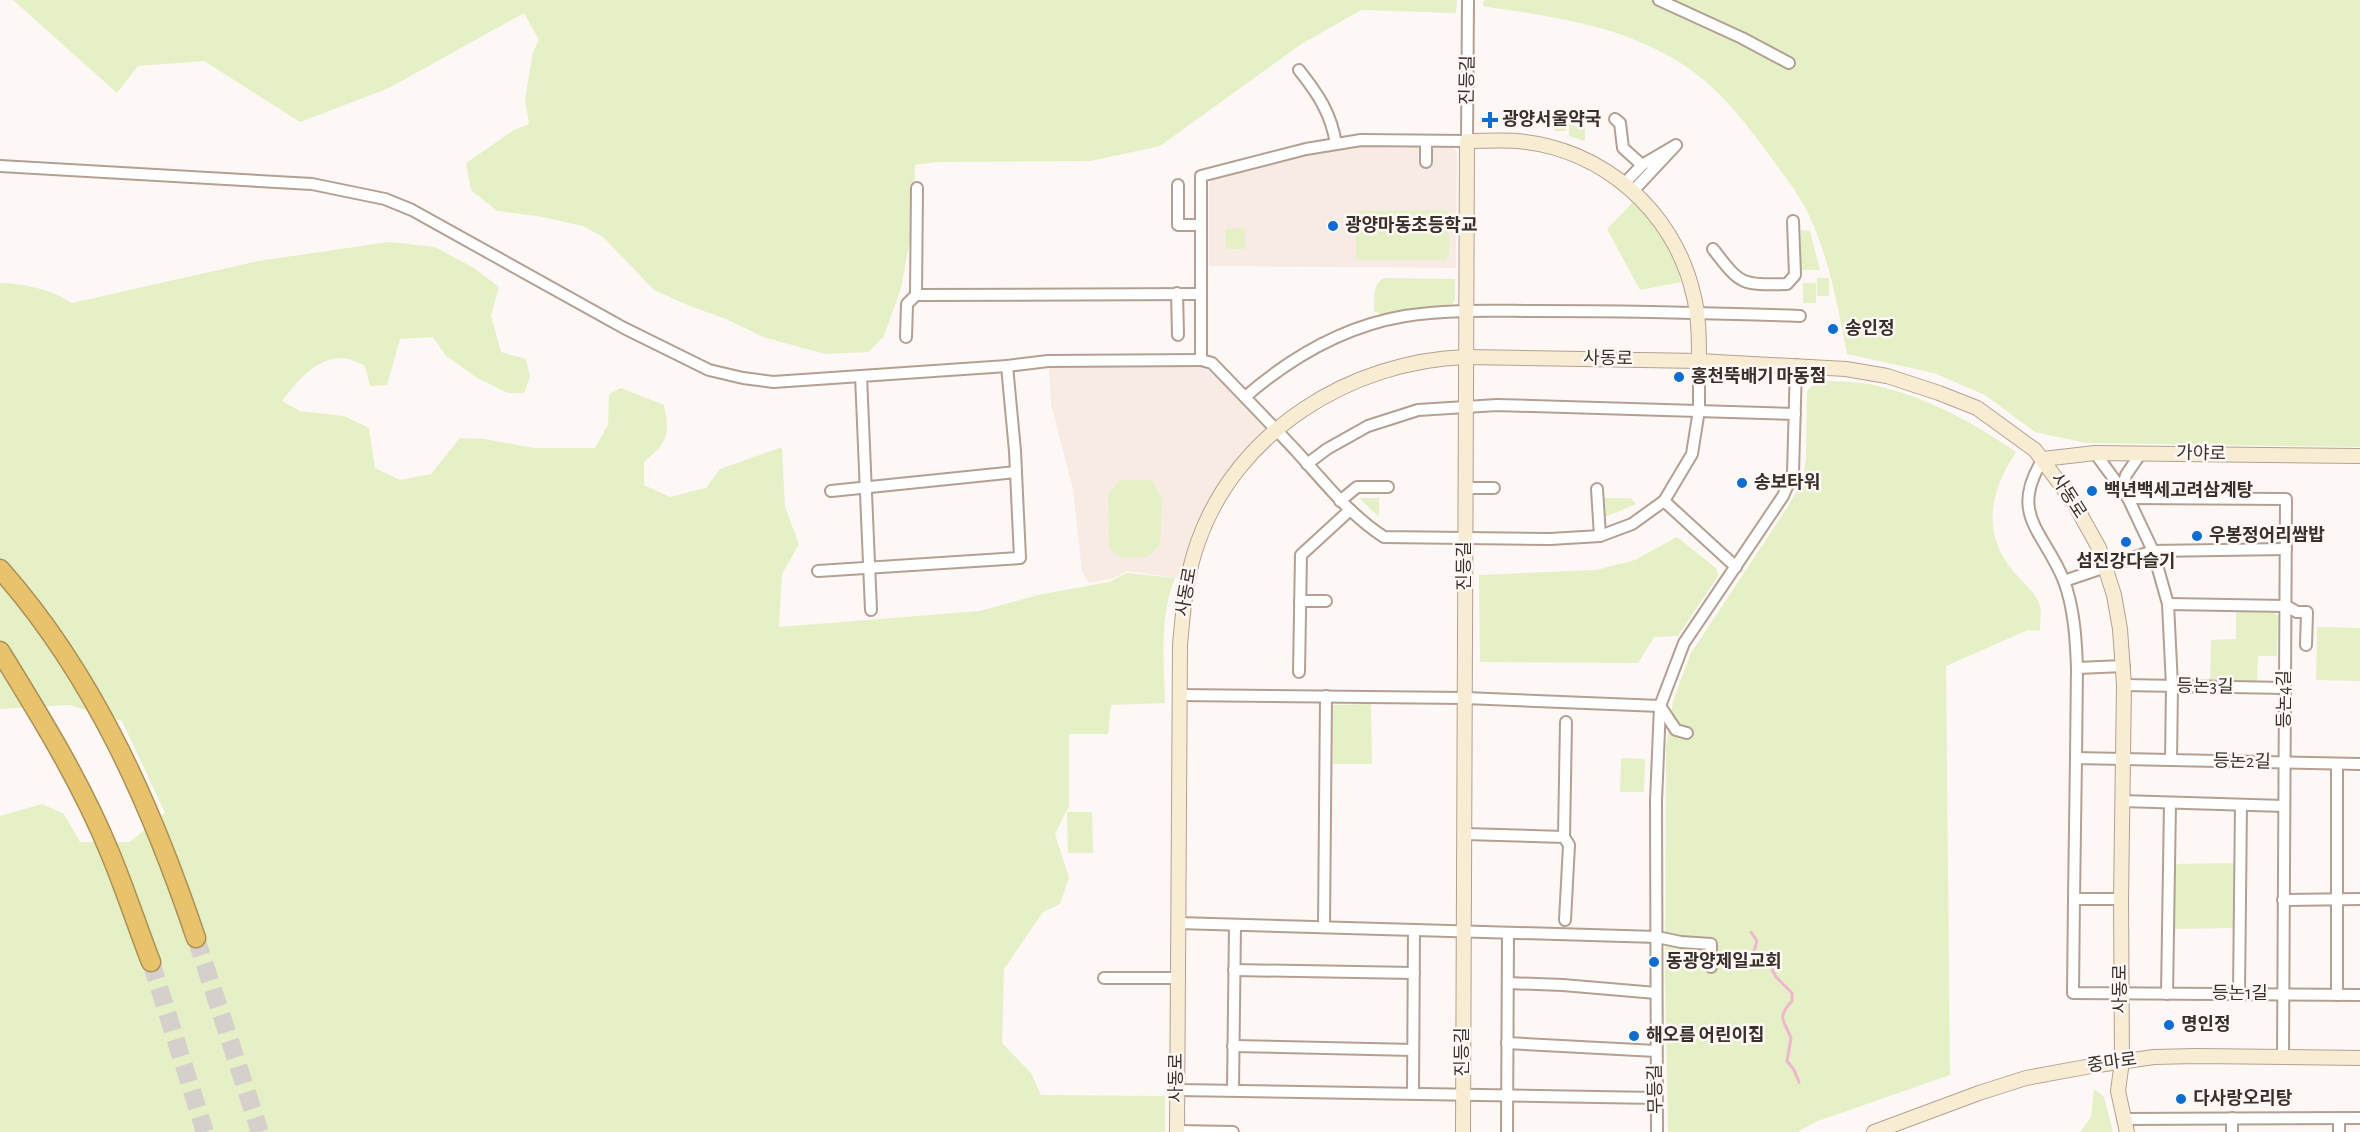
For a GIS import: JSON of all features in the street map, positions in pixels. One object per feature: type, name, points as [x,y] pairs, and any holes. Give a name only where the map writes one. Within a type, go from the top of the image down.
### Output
[{"type":"highway","points":[[0,569],[26,598],[60,644],[91,695],[145,801],[196,938]]},
{"type":"highway","points":[[0,651],[51,733],[83,795],[110,853],[151,962]]},
{"type":"street","name":"진등길","points":[[1463,1132],[1468,0]]},
{"type":"street","points":[[1659,0],[1742,38],[1789,63]]},
{"type":"street","points":[[1299,70],[1322,101],[1333,124],[1336,144]]},
{"type":"street","points":[[1614,119],[1620,123],[1623,148],[1642,165]]},
{"type":"street","points":[[0,166],[312,184],[385,199],[412,210],[624,327],[710,370],[743,378],[772,382],[1007,366],[1047,361],[1201,360],[1212,363],[1340,501],[1367,526],[1384,537],[1551,539],[1600,536],[1632,524],[1664,501],[1692,454],[1699,410],[1697,313],[1693,291],[1678,249],[1665,226],[1629,188],[1599,166],[1548,147],[1519,141],[1361,140],[1306,149],[1201,176],[1201,360]]},
{"type":"street","points":[[1426,141],[1426,162]]},
{"type":"street","points":[[1676,145],[1629,188],[1642,165],[1676,145]]},
{"type":"street","points":[[1178,185],[1178,225],[1200,225]]},
{"type":"street","points":[[906,337],[907,304],[916,295],[917,188]]},
{"type":"street","points":[[1713,249],[1735,277],[1752,285],[1787,284],[1795,275],[1793,221]]},
{"type":"street","points":[[1177,293],[1178,335]]},
{"type":"street","points":[[916,295],[1200,294]]},
{"type":"street","points":[[1245,397],[1264,380],[1330,339],[1405,316],[1466,311],[1800,316]]},
{"type":"street","name":"사동로","points":[[1177,1132],[1179,695],[1182,614],[1197,543],[1233,475],[1275,429],[1315,402],[1356,380],[1407,364],[1466,357],[1796,365],[1828,367],[1887,376],[1977,408],[2017,435],[2043,459],[2079,511],[2099,548],[2114,595],[2124,666],[2120,994],[2122,1061],[2118,1091],[2125,1125]]},
{"type":"street","name":"무등길","points":[[1657,1132],[1656,801],[1660,706],[1684,643],[1783,496],[1790,481],[1793,473],[1795,446],[1796,365]]},
{"type":"street","points":[[818,571],[1020,558],[1016,472],[1007,366]]},
{"type":"street","points":[[861,376],[871,610]]},
{"type":"street","points":[[1307,464],[1327,449],[1368,426],[1418,410],[1466,406],[1795,414]]},
{"type":"street","points":[[2095,453],[2125,493],[2153,551],[2168,604],[2172,686],[2171,760]]},
{"type":"street","name":"가야로","points":[[2043,459],[2095,453],[2360,456]]},
{"type":"street","points":[[2125,493],[2126,475],[2141,453]]},
{"type":"street","points":[[2043,459],[2031,477],[2027,501],[2034,525],[2064,581],[2076,640],[2074,899],[2121,899]]},
{"type":"street","points":[[831,491],[1016,472]]},
{"type":"street","points":[[1340,501],[1357,487],[1388,487]]},
{"type":"street","points":[[1466,488],[1494,488]]},
{"type":"street","points":[[1597,489],[1600,536]]},
{"type":"street","name":"등논4길","points":[[2125,493],[2286,499],[2283,1057]]},
{"type":"street","points":[[1664,501],[1736,567]]},
{"type":"street","points":[[1299,672],[1301,555],[1350,510]]},
{"type":"street","points":[[2064,581],[2153,551],[2286,549]]},
{"type":"street","points":[[1300,601],[1326,601]]},
{"type":"street","points":[[2168,604],[2286,606],[2297,612],[2307,612],[2306,645]]},
{"type":"street","points":[[2077,668],[2124,666]]},
{"type":"street","name":"등논3길","points":[[2124,685],[2285,688]]},
{"type":"street","points":[[1179,695],[1465,698],[1660,706],[1676,730],[1687,734]]},
{"type":"street","points":[[1324,927],[1326,696]]},
{"type":"street","points":[[1565,920],[1569,845],[1564,837],[1566,722]]},
{"type":"street","name":"등논2길","points":[[2076,758],[2360,764]]},
{"type":"street","points":[[2337,764],[2337,994]]},
{"type":"street","points":[[2122,801],[2284,806]]},
{"type":"street","points":[[2167,994],[2170,803]]},
{"type":"street","points":[[2239,994],[2241,806]]},
{"type":"street","points":[[1464,834],[1564,837]]},
{"type":"street","name":"등논1길","points":[[2074,899],[2073,993],[2360,995]]},
{"type":"street","points":[[2283,900],[2360,899]]},
{"type":"street","points":[[1178,923],[1657,937],[1710,944],[1711,967]]},
{"type":"street","points":[[1233,1090],[1234,925]]},
{"type":"street","points":[[1413,1092],[1414,930]]},
{"type":"street","points":[[1507,1132],[1508,933]]},
{"type":"street","points":[[1234,970],[1414,973]]},
{"type":"street","points":[[1104,978],[1178,978]]},
{"type":"street","points":[[1508,983],[1656,993]]},
{"type":"street","points":[[1507,1043],[1656,1051]]},
{"type":"street","points":[[1233,1046],[1413,1050]]},
{"type":"street","name":"중마로","points":[[1874,1132],[1979,1092],[2026,1078],[2122,1061],[2196,1056],[2360,1058]]},
{"type":"street","points":[[1178,1090],[1413,1092],[1656,1098]]},
{"type":"street","points":[[2232,1118],[2232,1132]]},
{"type":"street","points":[[2125,1125],[2232,1118],[2360,1118]]},
{"type":"street","points":[[2339,1118],[2339,1132]]},
{"type":"street","points":[[1177,1132],[1233,1132]]},
{"type":"street","points":[[1657,1132],[1668,1132]]},
{"type":"shaded area","name":"광양마동초등학교","points":[[1362,144],[1450,146],[1457,152],[1456,268],[1209,266],[1209,185],[1213,177],[1270,162]]},
{"type":"shaded area","points":[[1203,365],[1268,428],[1224,475],[1183,579],[1127,571],[1114,578],[1089,583],[1082,572],[1073,489],[1051,404],[1049,368]]},
{"type":"green space","points":[[13,0],[1457,0],[1456,13],[1361,10],[1300,45],[1160,146],[1091,161],[937,162],[915,165],[914,218],[901,288],[884,336],[869,352],[825,354],[763,337],[726,319],[654,290],[603,237],[583,226],[537,216],[497,211],[471,190],[466,163],[514,130],[529,124],[525,99],[533,52],[539,40],[524,13],[389,88],[300,122],[204,61],[138,66],[117,93]]},
{"type":"green space","points":[[1486,0],[2360,0],[2360,447],[2086,443],[2035,432],[1985,395],[1934,373],[1847,354],[1827,265],[1808,213],[1796,192],[1759,141],[1718,93],[1687,67],[1647,45],[1587,24],[1483,6]]},
{"type":"green space","points":[[1565,108],[1566,131],[1554,131],[1554,109]]},
{"type":"green space","points":[[1569,124],[1585,129],[1585,141],[1569,136]]},
{"type":"green space","points":[[1634,201],[1663,238],[1681,282],[1640,290],[1607,229]]},
{"type":"green space","points":[[1449,210],[1449,255],[1445,260],[1356,260],[1356,211]]},
{"type":"green space","points":[[1244,228],[1245,249],[1226,249],[1225,229]]},
{"type":"green space","points":[[1801,230],[1810,231],[1820,270],[1801,270]]},
{"type":"green space","points":[[389,242],[435,247],[474,268],[499,287],[491,315],[501,352],[526,359],[530,377],[524,393],[508,393],[479,379],[446,356],[433,337],[400,339],[387,385],[370,386],[365,366],[348,359],[332,359],[308,372],[282,401],[300,411],[344,416],[369,428],[375,468],[400,480],[431,474],[460,438],[484,439],[534,448],[595,448],[608,425],[609,394],[621,388],[664,405],[667,431],[658,449],[644,462],[644,485],[670,497],[706,488],[720,469],[782,447],[785,507],[799,544],[782,574],[779,627],[980,611],[1038,595],[1109,582],[1127,573],[1175,578],[1165,623],[1165,703],[1111,705],[1108,734],[1069,734],[1069,806],[1055,834],[1069,878],[1060,904],[1043,912],[1004,969],[1002,1043],[1031,1073],[1041,1095],[1165,1096],[1165,1132],[0,1132],[0,816],[42,804],[64,814],[80,842],[130,842],[165,813],[122,721],[69,705],[0,709],[0,283],[38,288],[72,303],[258,261]]},
{"type":"green space","points":[[1384,278],[1455,279],[1455,300],[1453,304],[1382,315],[1374,311],[1374,297],[1378,284]]},
{"type":"green space","points":[[1817,278],[1829,278],[1829,296],[1817,296]]},
{"type":"green space","points":[[1803,283],[1816,283],[1816,303],[1803,303]]},
{"type":"green space","points":[[1818,380],[1867,384],[1912,396],[1966,421],[2016,452],[2000,482],[1995,497],[1993,526],[1996,541],[2003,556],[2038,600],[2040,631],[2028,630],[1946,666],[1950,1075],[1818,1121],[1797,1132],[1668,1132],[1665,982],[1666,746],[1673,701],[1691,653],[1803,481],[1806,458],[1807,391]]},
{"type":"green space","points":[[1121,480],[1152,480],[1162,500],[1160,545],[1147,557],[1121,558],[1109,547],[1108,494]]},
{"type":"green space","points":[[1359,498],[1379,498],[1379,517]]},
{"type":"green space","points":[[1603,498],[1631,498],[1636,504],[1603,518]]},
{"type":"green space","points":[[1677,537],[1717,569],[1718,576],[1678,636],[1654,637],[1638,663],[1480,662],[1479,575],[1596,570],[1635,560]]},
{"type":"green space","points":[[2236,610],[2271,610],[2278,616],[2277,656],[2258,656],[2257,682],[2210,682],[2211,640],[2236,639]]},
{"type":"green space","points":[[2317,627],[2360,628],[2360,681],[2316,680]]},
{"type":"green space","points":[[1371,704],[1372,764],[1333,764],[1332,705]]},
{"type":"green space","points":[[1621,758],[1645,759],[1644,792],[1620,792]]},
{"type":"green space","points":[[1067,812],[1092,812],[1093,853],[1068,853]]},
{"type":"green space","points":[[2234,863],[2235,928],[2174,929],[2174,864]]},
{"type":"green space","points":[[2094,1089],[2104,1097],[2113,1132],[2080,1132],[2091,1117]]},
{"type":"waterway","points":[[1751,932],[1757,941],[1754,951],[1761,962],[1771,967],[1776,977],[1792,993],[1792,1001],[1784,1011],[1783,1019],[1791,1038],[1787,1061],[1799,1082]]},
{"type":"tunnel","points":[[196,938],[260,1132]]},
{"type":"tunnel","points":[[151,962],[205,1132]]},
{"type":"place","name":"광양서울약국","points":[[1490,120]]},
{"type":"place","name":"광양마동초등학교","points":[[1333,226]]},
{"type":"place","name":"송인정","points":[[1833,329]]},
{"type":"place","name":"홍천뚝배기 마동점","points":[[1679,377]]},
{"type":"place","name":"송보타워","points":[[1742,483]]},
{"type":"place","name":"백년백세고려삼계탕","points":[[2092,491]]},
{"type":"place","name":"우봉정어리쌈밥","points":[[2197,536]]},
{"type":"place","name":"섬진강다슬기","points":[[2126,542]]},
{"type":"place","name":"동광양제일교회","points":[[1654,962]]},
{"type":"place","name":"명인정","points":[[2169,1025]]},
{"type":"place","name":"해오름 어린이집","points":[[1634,1036]]},
{"type":"place","name":"다사랑오리탕","points":[[2181,1099]]}]
